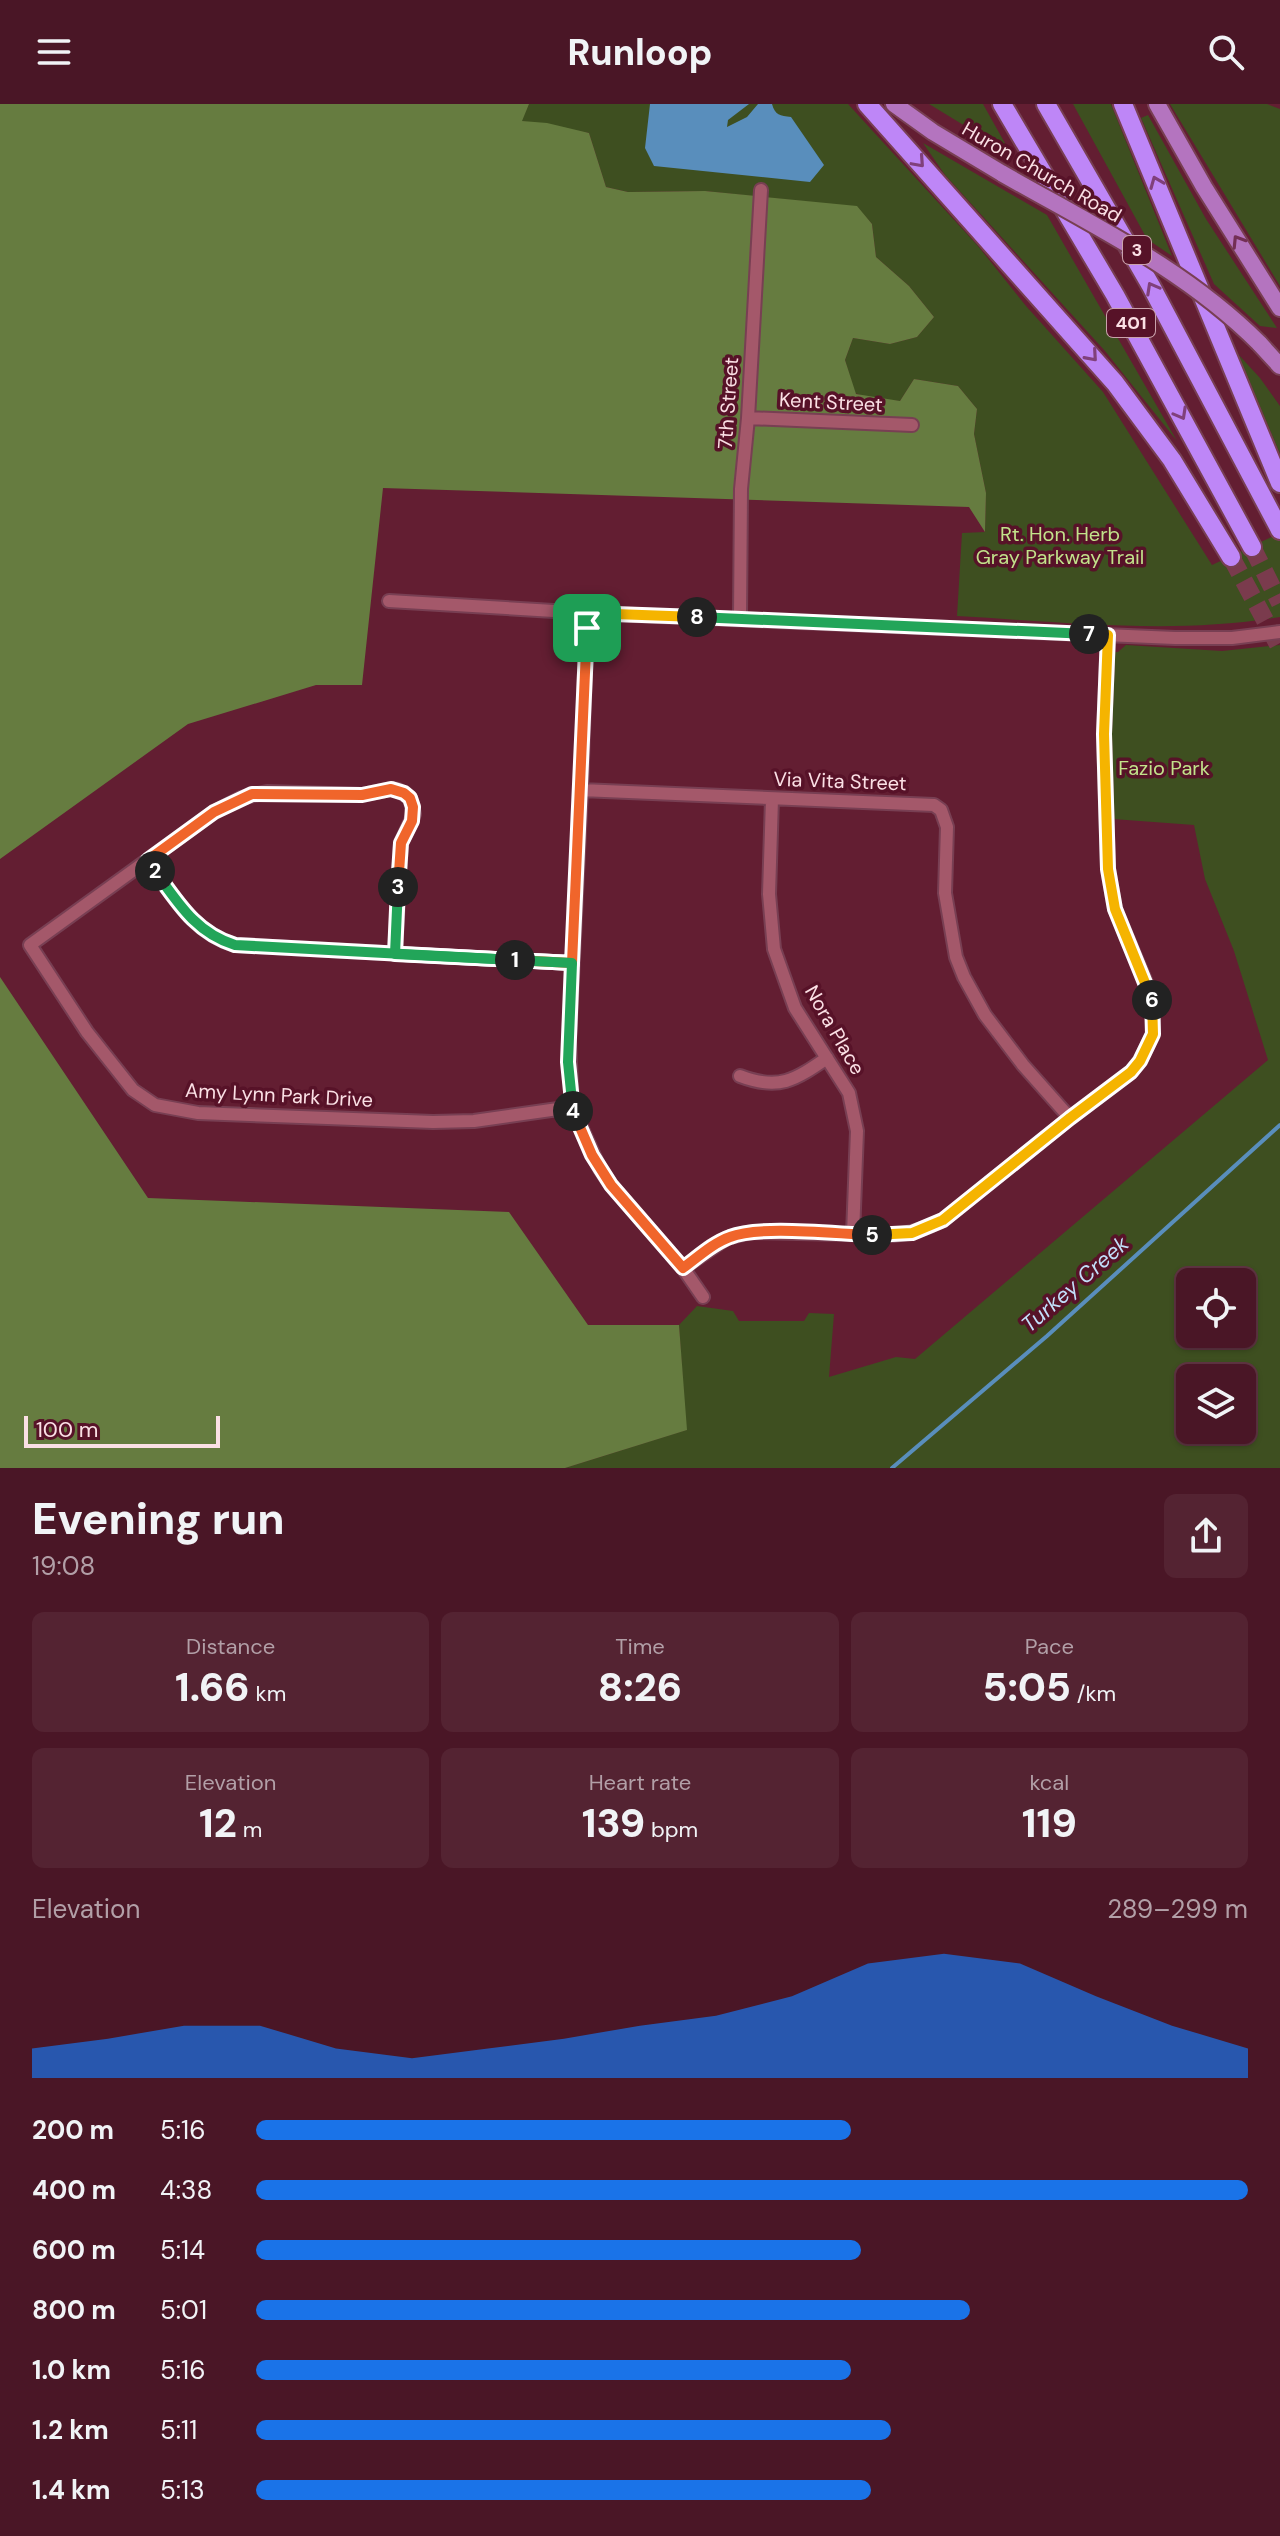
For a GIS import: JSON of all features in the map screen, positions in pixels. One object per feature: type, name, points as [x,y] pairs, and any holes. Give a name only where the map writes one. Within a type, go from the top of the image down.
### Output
[{"type":"highway","points":[[867,104],[1115,383],[1172,460],[1231,557]]},
{"type":"highway","name":"401","points":[[1002,104],[1115,295],[1252,547]]},
{"type":"highway","name":"401","points":[[1046,104],[1151,286],[1280,530]]},
{"type":"highway","points":[[1123,104],[1280,483]]},
{"type":"main road","name":"Huron Church Road","points":[[894,104],[933,132],[1003,174],[1157,261],[1227,313],[1280,366]]},
{"type":"main road","points":[[1157,104],[1204,187],[1280,308]]},
{"type":"street","name":"7th Street","points":[[740,618],[741,489],[761,190]]},
{"type":"street","name":"Kent Street","points":[[748,418],[912,425]]},
{"type":"street","points":[[389,601],[587,613],[1205,639],[1280,632]]},
{"type":"street","points":[[587,613],[568,1062],[572,1107],[592,1155],[611,1185],[683,1268],[703,1297]]},
{"type":"street","points":[[683,1268],[717,1243],[739,1234],[912,1233],[943,1220],[1131,1072],[1140,1061],[1153,1034],[1153,1005],[1115,909],[1108,869],[1104,734],[1108,635]]},
{"type":"street","name":"Amy Lynn Park Drive","points":[[395,954],[401,843],[414,814],[410,798],[391,789],[362,795],[252,794],[214,812],[30,945],[121,1077],[143,1098],[166,1108],[198,1113],[433,1122],[474,1121],[572,1107]]},
{"type":"street","name":"Via Vita Street","points":[[581,790],[934,805],[941,810],[947,827],[945,893],[954,946],[964,977],[985,1015],[1023,1065],[1070,1118]]},
{"type":"street","name":"Nora Place","points":[[772,799],[769,894],[774,949],[795,1008],[849,1093],[857,1131],[853,1234]]},
{"type":"street","points":[[148,860],[185,913],[206,933],[235,945],[572,963]]},
{"type":"street","points":[[740,1076],[763,1084],[787,1083],[827,1058]]},
{"type":"green space","points":[[0,104],[529,104],[522,121],[547,123],[589,133],[606,187],[628,192],[705,191],[857,206],[872,224],[876,257],[909,286],[934,317],[917,337],[890,344],[853,338],[845,360],[856,394],[900,401],[914,379],[958,386],[977,409],[974,434],[986,493],[985,532],[969,507],[383,488],[362,685],[316,685],[188,724],[0,859]]},
{"type":"green space","name":"Rt. Hon. Herb Gray Parkway Trail","points":[[529,104],[848,104],[978,246],[1026,306],[1103,392],[1212,565],[1280,533],[1280,617],[1159,626],[957,616],[962,533],[985,532],[986,493],[974,434],[977,409],[958,386],[914,379],[900,401],[872,399],[855,393],[845,360],[853,338],[890,344],[917,337],[934,317],[909,286],[876,257],[872,224],[857,207],[705,191],[628,192],[606,187],[589,133],[521,121]]},
{"type":"green space","points":[[929,104],[983,104],[1011,154]]},
{"type":"green space","points":[[1073,104],[1111,104],[1172,256],[1147,239]]},
{"type":"green space","points":[[1170,104],[1267,104],[1280,109],[1280,286]]},
{"type":"green space","points":[[1148,115],[1206,219],[1277,328],[1260,326],[1214,284],[1141,118]]},
{"type":"green space","points":[[923,143],[1047,215],[1177,441],[1105,351],[945,175]]},
{"type":"green space","points":[[1238,354],[1280,406],[1280,454]]},
{"type":"green space","name":"Fazio Park","points":[[1126,645],[1222,651],[1280,645],[1280,1468],[565,1468],[686,1430],[679,1325],[697,1306],[733,1311],[739,1321],[804,1321],[809,1313],[834,1314],[829,1377],[896,1357],[915,1359],[1268,1060],[1234,951],[1205,879],[1194,825],[1113,819],[1107,652],[1118,652]]},
{"type":"green space","points":[[0,977],[148,1198],[509,1212],[588,1325],[679,1325],[687,1430],[565,1468],[0,1468]]},
{"type":"water","points":[[650,104],[749,104],[728,120],[727,127],[747,117],[758,104],[772,104],[778,114],[791,117],[824,165],[810,182],[654,166],[645,148]]},
{"type":"waterway","name":"Turkey Creek","points":[[892,1468],[1047,1336],[1280,1125]]},
{"type":"tunnel","points":[[1252,547],[1280,603]]},
{"type":"tunnel","points":[[1231,557],[1280,648]]},
{"type":"route","points":[[587,628],[572,963],[268,948],[235,945],[206,933],[195,923],[148,860],[214,812],[252,794],[362,795],[391,789],[404,793],[410,798],[414,814],[401,843],[395,954],[572,963],[568,1062],[572,1107],[592,1155],[611,1185],[683,1268],[717,1243],[751,1232],[894,1235],[926,1229],[943,1220],[1131,1072],[1140,1061],[1153,1034],[1153,1005],[1115,909],[1106,843],[1104,734],[1108,635],[587,613],[587,628]]}]
